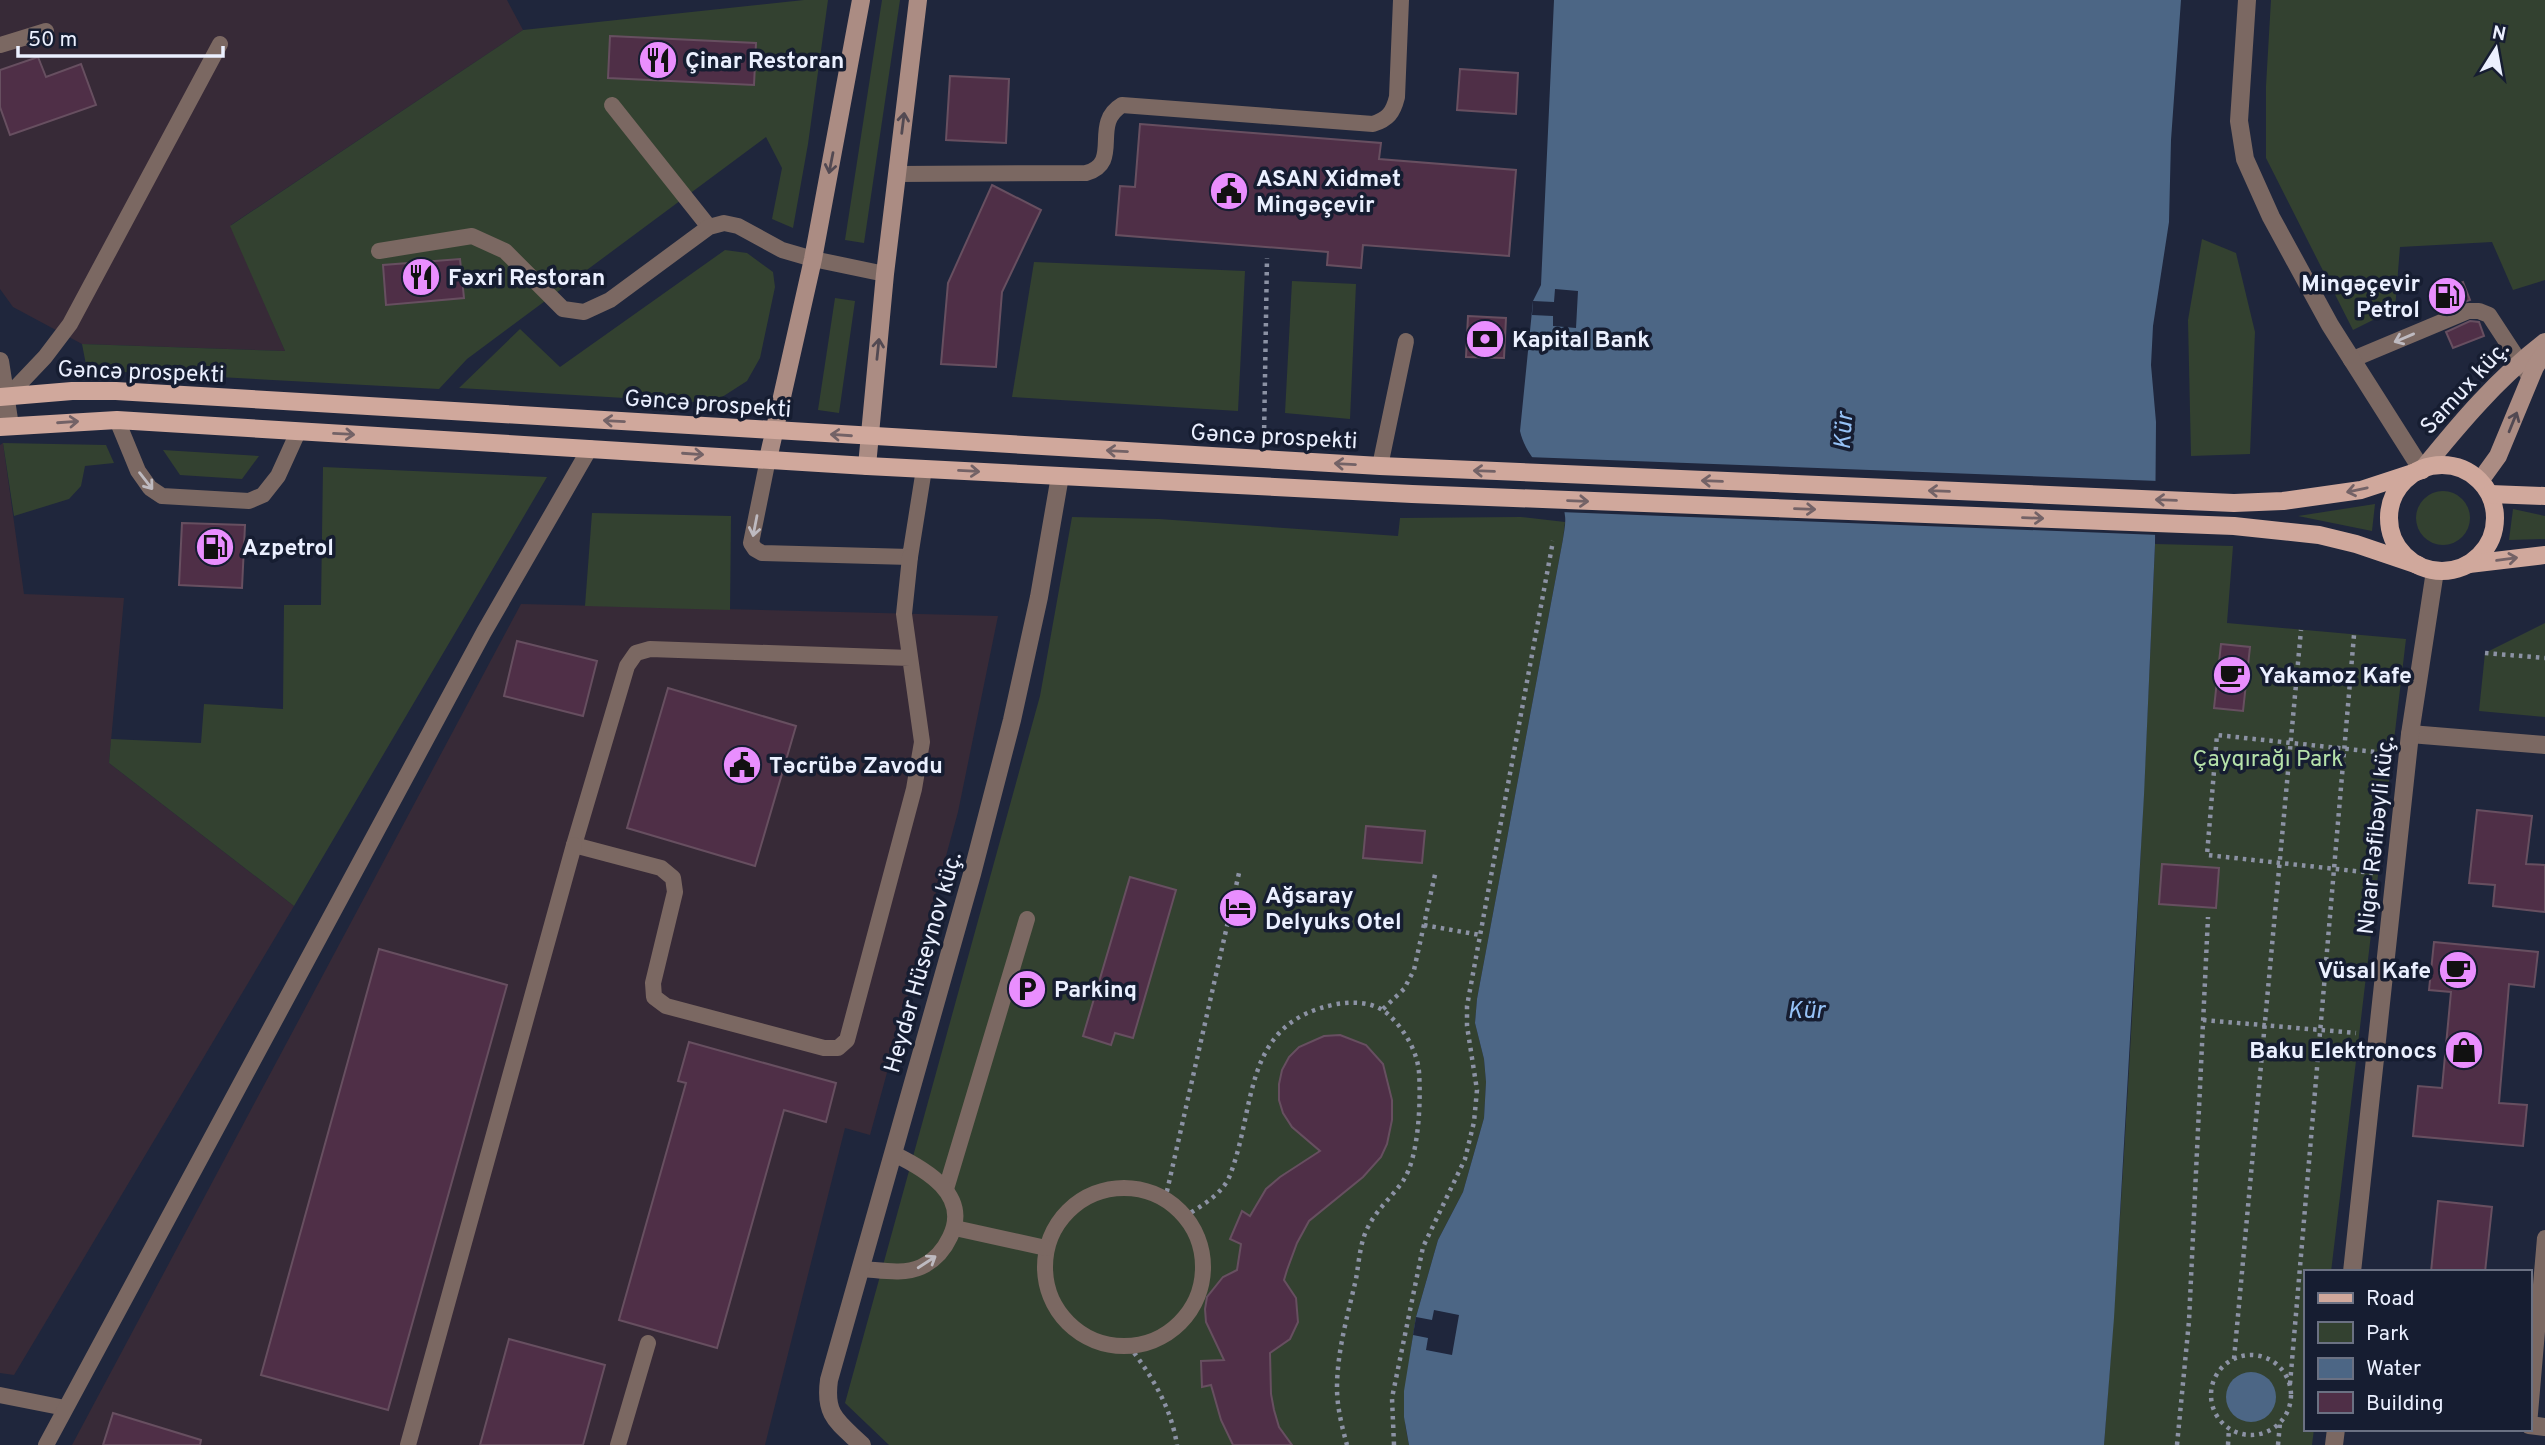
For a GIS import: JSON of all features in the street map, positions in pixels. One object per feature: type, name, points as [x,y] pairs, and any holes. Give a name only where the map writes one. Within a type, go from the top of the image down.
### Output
[{"type":"main road","points":[[768,459],[813,259],[862,0]]},
{"type":"main road","points":[[867,466],[885,274],[918,0]]},
{"type":"main road","name":"Samux küç.","points":[[2422,470],[2487,392],[2545,342]]},
{"type":"main road","points":[[2485,488],[2530,379],[2545,352]]},
{"type":"main road","name":"Gəncə prospekti","points":[[3,397],[72,391],[116,391],[1413,468],[2234,503],[2361,490],[2422,470]]},
{"type":"main road","points":[[5,427],[117,420],[867,466],[1412,494],[2234,526],[2319,535],[2356,544],[2426,568],[2453,570],[2469,564],[2545,555]]},
{"type":"main road","points":[[2426,568],[2404,555],[2394,541],[2390,508],[2407,478],[2438,466],[2453,466],[2468,472],[2485,488],[2495,509],[2491,541],[2482,554],[2469,564]]},
{"type":"main road","points":[[2485,488],[2545,496]]},
{"type":"street","points":[[2247,0],[2239,102],[2245,159],[2271,217],[2351,360],[2422,470]]},
{"type":"street","points":[[0,361],[5,427]]},
{"type":"street","name":"Heydər Hüseynov küç.","points":[[862,1445],[831,1415],[827,1398],[830,1380],[972,874],[1012,720],[1039,597],[1060,476]]},
{"type":"street","name":"Nigar Rəfibəyli küç.","points":[[2352,1270],[2426,568]]},
{"type":"street","points":[[2410,734],[2545,745]]},
{"type":"lane","points":[[897,174],[1086,173],[1097,170],[1104,160],[1107,122],[1113,111],[1122,105],[1373,124],[1387,119],[1394,109],[1397,97],[1401,0]]},
{"type":"lane","points":[[0,45],[46,31]]},
{"type":"lane","points":[[3,397],[46,357],[70,324],[220,44]]},
{"type":"lane","points":[[612,105],[709,227]]},
{"type":"lane","points":[[379,251],[471,236],[505,251],[562,309],[584,312],[610,300],[709,227],[724,223],[738,226],[782,250],[885,274]]},
{"type":"lane","points":[[2351,360],[2468,311],[2479,311],[2489,316],[2530,379]]},
{"type":"lane","points":[[1380,466],[1406,341]]},
{"type":"lane","points":[[117,420],[138,471],[150,488],[163,496],[249,501],[263,495],[278,476],[298,432]]},
{"type":"lane","points":[[46,1445],[478,644],[590,448]]},
{"type":"lane","points":[[768,459],[751,543],[755,550],[762,553],[910,557]]},
{"type":"lane","points":[[574,845],[661,868],[673,878],[676,892],[653,983],[654,997],[666,1006],[824,1048],[838,1048],[847,1040],[914,789],[922,742],[904,614],[924,469]]},
{"type":"lane","points":[[408,1445],[626,666],[636,653],[650,649],[911,658]]},
{"type":"lane","points":[[946,1189],[1027,919]]},
{"type":"lane","points":[[862,1269],[902,1271],[919,1268],[933,1260],[945,1247],[955,1228],[954,1208],[946,1189],[922,1168],[894,1154]]},
{"type":"lane","points":[[1118,1188],[1143,1191],[1166,1200],[1184,1217],[1197,1238],[1203,1262],[1201,1287],[1191,1310],[1175,1328],[1153,1341],[1129,1346],[1104,1344],[1082,1335],[1063,1318],[1050,1297],[1044,1273],[1046,1248],[1056,1226],[1072,1207],[1094,1194],[1118,1188]]},
{"type":"lane","points":[[955,1228],[1046,1248]]},
{"type":"lane","points":[[2531,1402],[2545,1238]]},
{"type":"lane","points":[[618,1445],[648,1343]]},
{"type":"lane","points":[[0,1395],[65,1408]]},
{"type":"path","points":[[1263,459],[1268,258]]},
{"type":"path","points":[[1394,1445],[1392,1398],[1423,1247],[1465,1159],[1474,1122],[1477,1090],[1467,1026],[1467,1006],[1553,541]]},
{"type":"path","points":[[2234,1359],[2301,630]]},
{"type":"path","points":[[2290,1384],[2284,1371],[2274,1362],[2261,1356],[2247,1355],[2222,1367],[2211,1392],[2213,1406],[2219,1418],[2229,1428],[2256,1434],[2269,1431],[2280,1422],[2288,1411],[2291,1398],[2290,1384],[2354,635]]},
{"type":"path","points":[[2485,653],[2545,658]]},
{"type":"path","points":[[2378,874],[2207,855],[2217,735],[2393,754]]},
{"type":"path","points":[[1383,1009],[1404,989],[1414,970],[1436,870]]},
{"type":"path","points":[[1166,1200],[1239,873]]},
{"type":"path","points":[[2177,1445],[2189,1321],[2208,917]]},
{"type":"path","points":[[1424,925],[1480,935]]},
{"type":"path","points":[[1184,1217],[1209,1201],[1230,1176],[1256,1070],[1283,1028],[1315,1010],[1339,1004],[1364,1003],[1383,1009],[1401,1028],[1414,1051],[1419,1071],[1418,1124],[1413,1153],[1404,1180],[1382,1203],[1366,1229],[1341,1349],[1337,1388],[1347,1445]]},
{"type":"path","points":[[2203,1020],[2358,1034]]},
{"type":"path","points":[[1129,1346],[1151,1375],[1174,1423],[1177,1445]]},
{"type":"path","points":[[2278,1445],[2280,1422]]},
{"type":"path","points":[[2228,1445],[2229,1428]]},
{"type":"shaded area","points":[[0,0],[507,0],[523,30],[231,225],[285,351],[82,344],[13,307],[0,289]]},
{"type":"shaded area","points":[[3,443],[24,594],[124,598],[109,763],[294,906],[14,1375],[0,1373],[0,445]]},
{"type":"shaded area","name":"Təcrübə Zavodu","points":[[521,604],[998,616],[958,812],[870,1135],[845,1128],[765,1445],[72,1445]]},
{"type":"green space","points":[[804,0],[828,0],[793,228],[772,219],[782,168],[766,137],[467,359],[439,389],[87,370],[82,344],[285,351],[230,226],[523,30]]},
{"type":"green space","points":[[882,0],[900,0],[864,243],[845,240]]},
{"type":"green space","points":[[2271,0],[2545,0],[2545,280],[2513,290],[2492,242],[2400,247],[2395,309],[2353,330],[2266,158],[2266,86]]},
{"type":"green space","points":[[2202,239],[2236,253],[2255,332],[2250,454],[2191,456],[2188,320]]},
{"type":"green space","points":[[725,250],[747,253],[773,272],[775,287],[760,358],[747,381],[719,399],[691,402],[459,388],[520,329],[560,367]]},
{"type":"green space","points":[[1034,262],[1245,271],[1238,411],[1012,397]]},
{"type":"green space","points":[[1292,281],[1356,284],[1350,419],[1285,413]]},
{"type":"green space","points":[[835,298],[855,301],[839,413],[818,410]]},
{"type":"green space","points":[[3,443],[106,445],[114,463],[85,466],[81,486],[69,499],[14,516]]},
{"type":"green space","points":[[163,450],[259,456],[242,479],[180,475]]},
{"type":"green space","points":[[323,467],[547,477],[294,906],[109,763],[111,739],[201,743],[204,704],[283,709],[284,605],[321,605]]},
{"type":"green space","points":[[2443,491],[2462,499],[2470,518],[2462,537],[2443,545],[2424,537],[2416,518],[2424,499]]},
{"type":"green space","points":[[2375,504],[2372,531],[2298,516]]},
{"type":"green space","points":[[2513,509],[2545,516],[2545,539],[2509,540]]},
{"type":"green space","points":[[592,513],[731,516],[730,610],[585,606]]},
{"type":"green space","name":"Ağsaray Delyuks Otel","points":[[1072,517],[1159,519],[1398,536],[1400,518],[1521,517],[1565,522],[1477,999],[1475,1023],[1484,1059],[1486,1082],[1484,1118],[1463,1192],[1438,1240],[1416,1317],[1405,1424],[1409,1445],[889,1445],[845,1403],[1040,696]]},
{"type":"green space","name":"Çayqırağı Park","points":[[2155,544],[2233,546],[2227,623],[2406,639],[2331,1270],[2304,1270],[2304,1431],[2314,1431],[2312,1445],[2104,1445],[2120,1220]]},
{"type":"green space","points":[[2545,623],[2545,717],[2479,711],[2485,653]]},
{"type":"water","name":"Kür","points":[[1554,0],[2181,0],[2171,140],[2169,222],[2153,326],[2151,365],[2156,422],[2155,544],[2144,795],[2114,1318],[2104,1445],[1409,1445],[1404,1417],[1404,1391],[1416,1317],[1438,1240],[1463,1192],[1484,1118],[1486,1082],[1484,1059],[1475,1023],[1477,999],[1565,525],[1558,493],[1530,453],[1520,431],[1533,301],[1541,285]]},
{"type":"water","points":[[2251,1372],[2269,1379],[2276,1397],[2269,1415],[2251,1422],[2233,1415],[2226,1397],[2233,1379]]},
{"type":"pier","points":[[1555,289],[1578,291],[1576,328],[1553,326],[1553,316],[1532,315],[1533,301],[1554,302]]},
{"type":"pier","points":[[1527,457],[2159,481],[2159,535],[1560,512],[1553,494]]},
{"type":"pier","points":[[1434,1310],[1459,1315],[1452,1355],[1426,1350],[1428,1338],[1413,1335],[1416,1317],[1432,1320]]},
{"type":"building","points":[[610,36],[756,43],[754,85],[608,78]]},
{"type":"building","points":[[38,57],[46,77],[81,64],[96,105],[10,135],[0,107],[0,70]]},
{"type":"building","points":[[1460,69],[1518,73],[1516,114],[1457,110]]},
{"type":"building","points":[[950,76],[1009,79],[1006,143],[946,140]]},
{"type":"building","points":[[1140,124],[1381,143],[1379,159],[1516,170],[1509,256],[1363,245],[1361,268],[1327,265],[1328,252],[1116,235],[1120,186],[1135,187]]},
{"type":"building","points":[[992,185],[1041,210],[1002,292],[996,367],[941,364],[948,283]]},
{"type":"building","points":[[460,259],[464,298],[386,305],[383,265]]},
{"type":"building","points":[[2463,282],[2470,300],[2438,312],[2430,294]]},
{"type":"building","points":[[1468,316],[1506,318],[1504,358],[1466,357]]},
{"type":"building","points":[[2470,321],[2479,322],[2484,336],[2453,348],[2446,332]]},
{"type":"building","points":[[182,523],[245,525],[242,588],[179,585]]},
{"type":"building","points":[[517,641],[597,661],[583,716],[504,696]]},
{"type":"building","points":[[2221,644],[2250,647],[2243,711],[2214,708]]},
{"type":"building","points":[[668,688],[796,726],[755,866],[627,828]]},
{"type":"building","points":[[2477,810],[2532,816],[2526,864],[2545,865],[2545,912],[2493,906],[2495,885],[2469,883]]},
{"type":"building","points":[[1366,826],[1425,831],[1422,863],[1363,858]]},
{"type":"building","points":[[2162,864],[2219,868],[2216,908],[2159,904]]},
{"type":"building","points":[[1130,877],[1176,890],[1133,1038],[1115,1033],[1111,1045],[1083,1036]]},
{"type":"building","points":[[2434,942],[2538,952],[2534,987],[2509,984],[2499,1103],[2527,1105],[2523,1146],[2413,1136],[2418,1086],[2442,1088],[2451,992],[2429,990]]},
{"type":"building","points":[[379,949],[507,985],[388,1410],[261,1375]]},
{"type":"building","points":[[1340,1035],[1366,1045],[1383,1064],[1392,1100],[1392,1120],[1387,1144],[1381,1157],[1363,1177],[1309,1221],[1287,1270],[1284,1280],[1296,1298],[1298,1322],[1290,1339],[1270,1353],[1271,1394],[1279,1427],[1292,1445],[1233,1445],[1221,1420],[1211,1385],[1202,1387],[1201,1361],[1224,1360],[1206,1322],[1207,1297],[1223,1277],[1237,1270],[1241,1244],[1230,1239],[1242,1211],[1250,1216],[1266,1189],[1320,1151],[1292,1127],[1283,1113],[1279,1100],[1282,1070],[1299,1047],[1324,1036]]},
{"type":"building","points":[[689,1042],[836,1083],[826,1122],[784,1110],[717,1348],[619,1320],[686,1083],[678,1081]]},
{"type":"building","points":[[2438,1201],[2492,1207],[2485,1270],[2431,1270]]},
{"type":"building","points":[[509,1339],[605,1365],[583,1445],[480,1445]]},
{"type":"building","points":[[113,1413],[201,1440],[200,1445],[103,1445]]},
{"type":"place","name":"Çinar Restoran","points":[[658,60]]},
{"type":"place","name":"ASAN Xidmət Mingəçevir","points":[[1229,191]]},
{"type":"place","name":"Fəxri Restoran","points":[[421,277]]},
{"type":"place","name":"Mingəçevir Petrol","points":[[2447,296]]},
{"type":"place","name":"Kapital Bank","points":[[1485,339]]},
{"type":"place","name":"Azpetrol","points":[[215,547]]},
{"type":"place","name":"Yakamoz Kafe","points":[[2232,675]]},
{"type":"place","name":"Təcrübə Zavodu","points":[[742,765]]},
{"type":"place","name":"Ağsaray Delyuks Otel","points":[[1238,908]]},
{"type":"place","name":"Vüsal Kafe","points":[[2458,970]]},
{"type":"place","name":"Parkinq","points":[[1027,989]]},
{"type":"place","name":"Baku Elektronocs","points":[[2464,1050]]}]
